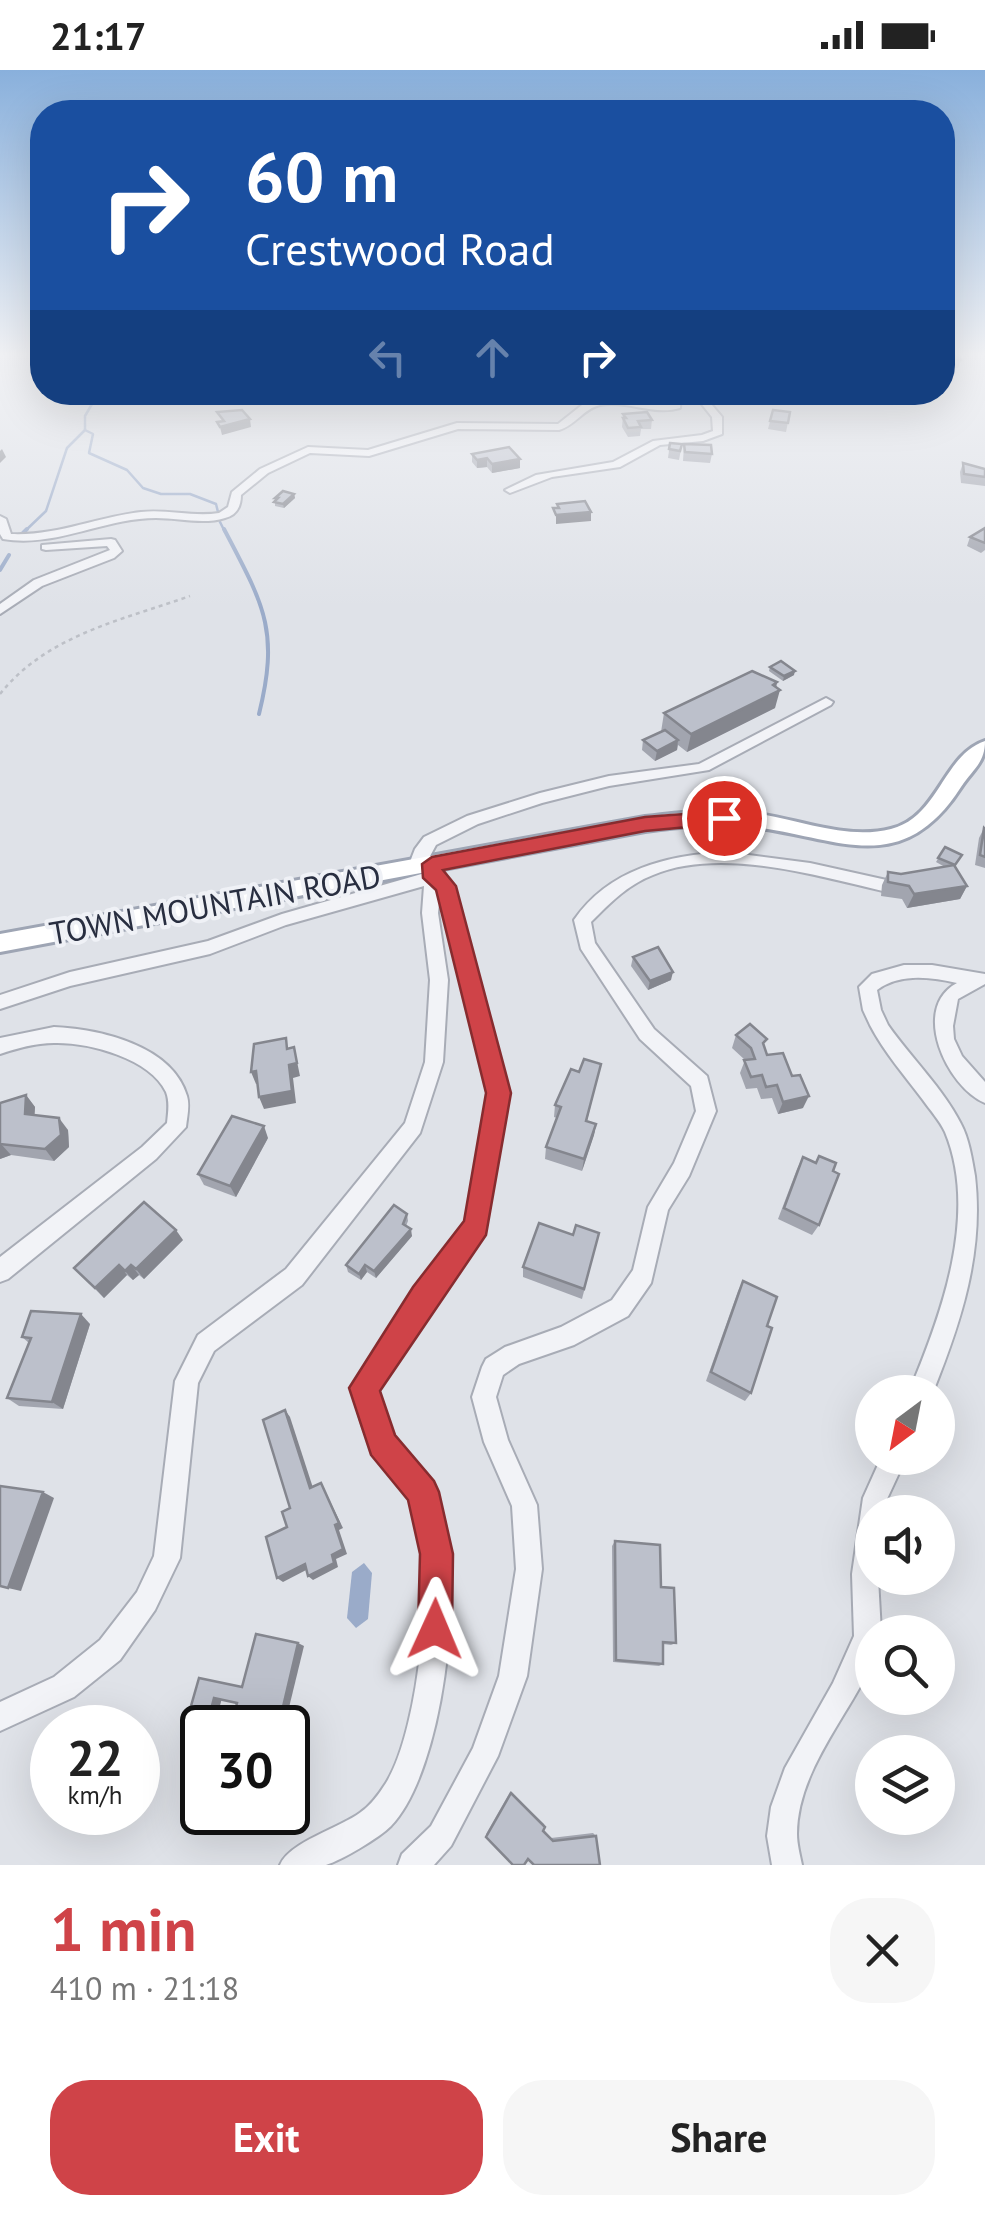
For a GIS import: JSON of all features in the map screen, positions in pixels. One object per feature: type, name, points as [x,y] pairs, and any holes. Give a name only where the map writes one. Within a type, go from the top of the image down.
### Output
[{"type":"main road","name":"TOWN MOUNTAIN ROAD","points":[[0,944],[427,870],[696,818],[751,819],[837,836],[893,836],[915,828],[927,818],[964,767],[985,748]]},
{"type":"street","points":[[7,537],[32,540],[142,515],[220,517],[237,504],[236,494],[264,471],[308,450],[369,453],[416,439]]},
{"type":"street","points":[[510,490],[548,472],[614,465],[633,458],[652,444],[701,439]]},
{"type":"street","points":[[0,519],[7,537]]},
{"type":"street","points":[[0,610],[38,583],[110,556],[116,550],[110,542],[89,542],[24,551],[4,542],[7,537]]},
{"type":"street","points":[[0,1716],[64,1687],[110,1650],[146,1601],[168,1558],[187,1382],[206,1342],[294,1277],[412,1127],[434,1062],[439,980],[430,914],[428,842],[460,824],[611,780],[664,771],[686,774],[704,768],[826,702]]},
{"type":"street","points":[[412,1865],[441,1836],[467,1788],[484,1756],[513,1676],[529,1569],[524,1505],[496,1442],[484,1397],[494,1367],[513,1355],[566,1338],[620,1308],[643,1274],[658,1207],[682,1169],[706,1110],[700,1082],[646,1034],[587,944],[582,920],[597,900],[629,876],[650,866],[690,859],[788,865],[891,886]]},
{"type":"street","points":[[0,1002],[70,978],[210,947],[427,870]]},
{"type":"street","points":[[296,1865],[382,1814],[408,1773],[425,1713],[435,1629],[437,1554],[423,1492],[382,1444],[364,1388],[476,1226],[498,1093],[446,886],[427,870]]},
{"type":"street","points":[[928,1375],[976,1257],[978,1210],[970,1170],[954,1130],[868,1006],[868,988],[880,976],[902,973],[947,972],[979,979]]},
{"type":"street","points":[[979,979],[950,995],[942,1017],[944,1043],[960,1069],[985,1095]]},
{"type":"street","points":[[0,1046],[22,1038],[64,1034],[104,1038],[165,1073],[178,1098],[176,1127],[149,1153],[0,1270]]},
{"type":"street","points":[[787,1865],[781,1849],[782,1814],[800,1764],[838,1708],[868,1634],[866,1595]]},
{"type":"path","points":[[0,694],[36,658],[89,632],[190,596]]},
{"type":"water","points":[[364,1563],[372,1573],[368,1619],[356,1628],[347,1618],[352,1572]]},
{"type":"building","points":[[670,443],[682,444],[680,451],[669,449]]},
{"type":"building","points":[[684,444],[711,445],[712,454],[685,452]]},
{"type":"building","points":[[509,447],[520,459],[492,464],[487,458],[477,460],[472,454]]},
{"type":"building","points":[[963,463],[985,469],[985,477],[964,474]]},
{"type":"building","points":[[283,491],[294,494],[283,504],[274,502],[275,498]]},
{"type":"building","points":[[585,501],[591,512],[556,515],[553,508],[559,508],[557,504]]},
{"type":"building","points":[[985,528],[985,543],[970,537]]},
{"type":"building","points":[[781,661],[795,671],[784,676],[770,667]]},
{"type":"building","points":[[752,671],[777,682],[773,685],[780,690],[691,734],[664,713]]},
{"type":"building","points":[[665,730],[678,740],[657,751],[643,740]]},
{"type":"building","points":[[985,829],[985,857],[980,855]]},
{"type":"building","points":[[945,847],[962,855],[955,865],[938,858]]},
{"type":"building","points":[[954,865],[967,886],[914,894],[909,886],[888,882],[888,872],[901,874]]},
{"type":"building","points":[[658,947],[673,972],[650,981],[633,957]]},
{"type":"building","points":[[750,1024],[767,1039],[763,1043],[767,1055],[783,1053],[792,1076],[800,1075],[809,1096],[783,1102],[777,1085],[766,1087],[762,1075],[751,1077],[744,1060],[755,1059],[751,1048],[736,1035]]},
{"type":"building","points":[[286,1038],[287,1049],[294,1047],[297,1063],[289,1065],[292,1091],[259,1097],[256,1071],[251,1072],[254,1044]]},
{"type":"building","points":[[584,1059],[601,1064],[586,1121],[596,1124],[584,1159],[546,1147],[561,1107],[555,1105],[571,1069],[579,1072]]},
{"type":"building","points":[[26,1095],[25,1114],[59,1118],[61,1135],[45,1149],[0,1144],[0,1103]]},
{"type":"building","points":[[232,1116],[264,1126],[230,1186],[198,1174]]},
{"type":"building","points":[[819,1156],[836,1163],[833,1171],[839,1174],[819,1225],[784,1208],[803,1157],[816,1163]]},
{"type":"building","points":[[144,1202],[176,1230],[136,1269],[131,1265],[125,1271],[119,1265],[95,1288],[74,1268]]},
{"type":"building","points":[[394,1205],[407,1214],[403,1224],[411,1229],[374,1271],[365,1265],[359,1274],[346,1265]]},
{"type":"building","points":[[539,1223],[573,1235],[576,1225],[599,1233],[584,1289],[523,1267]]},
{"type":"building","points":[[743,1281],[777,1297],[767,1326],[772,1328],[751,1393],[711,1372]]},
{"type":"building","points":[[31,1311],[81,1314],[52,1402],[7,1398],[31,1338],[22,1337]]},
{"type":"building","points":[[285,1410],[310,1488],[321,1483],[339,1523],[335,1525],[343,1549],[332,1555],[334,1563],[308,1576],[305,1564],[277,1578],[266,1537],[287,1527],[282,1512],[290,1508],[263,1420]]},
{"type":"building","points":[[0,1486],[43,1492],[8,1588],[0,1586]]},
{"type":"building","points":[[615,1541],[660,1545],[661,1587],[674,1588],[676,1643],[663,1642],[663,1664],[616,1660]]},
{"type":"building","points":[[256,1634],[298,1643],[283,1705],[236,1705],[214,1698],[212,1705],[191,1705],[199,1678],[242,1687]]},
{"type":"building","points":[[511,1793],[545,1827],[543,1831],[553,1841],[596,1836],[600,1865],[534,1865],[528,1859],[524,1865],[513,1865],[486,1837]]},
{"type":"waterway","points":[[24,532],[46,511],[67,448],[76,439]]},
{"type":"waterway","points":[[92,439],[89,453],[127,470],[143,488],[161,494],[190,494],[216,504],[218,512]]},
{"type":"waterway","points":[[220,522],[225,532]]},
{"type":"waterway","points":[[24,532],[27,529]]},
{"type":"waterway","points":[[224,529],[264,618],[268,660],[259,714]]},
{"type":"waterway","points":[[0,570],[9,555]]},
{"type":"route","points":[[435,1629],[437,1554],[423,1492],[382,1444],[364,1388],[476,1226],[498,1093],[446,886],[433,878],[432,864],[645,824],[724,818]]}]
